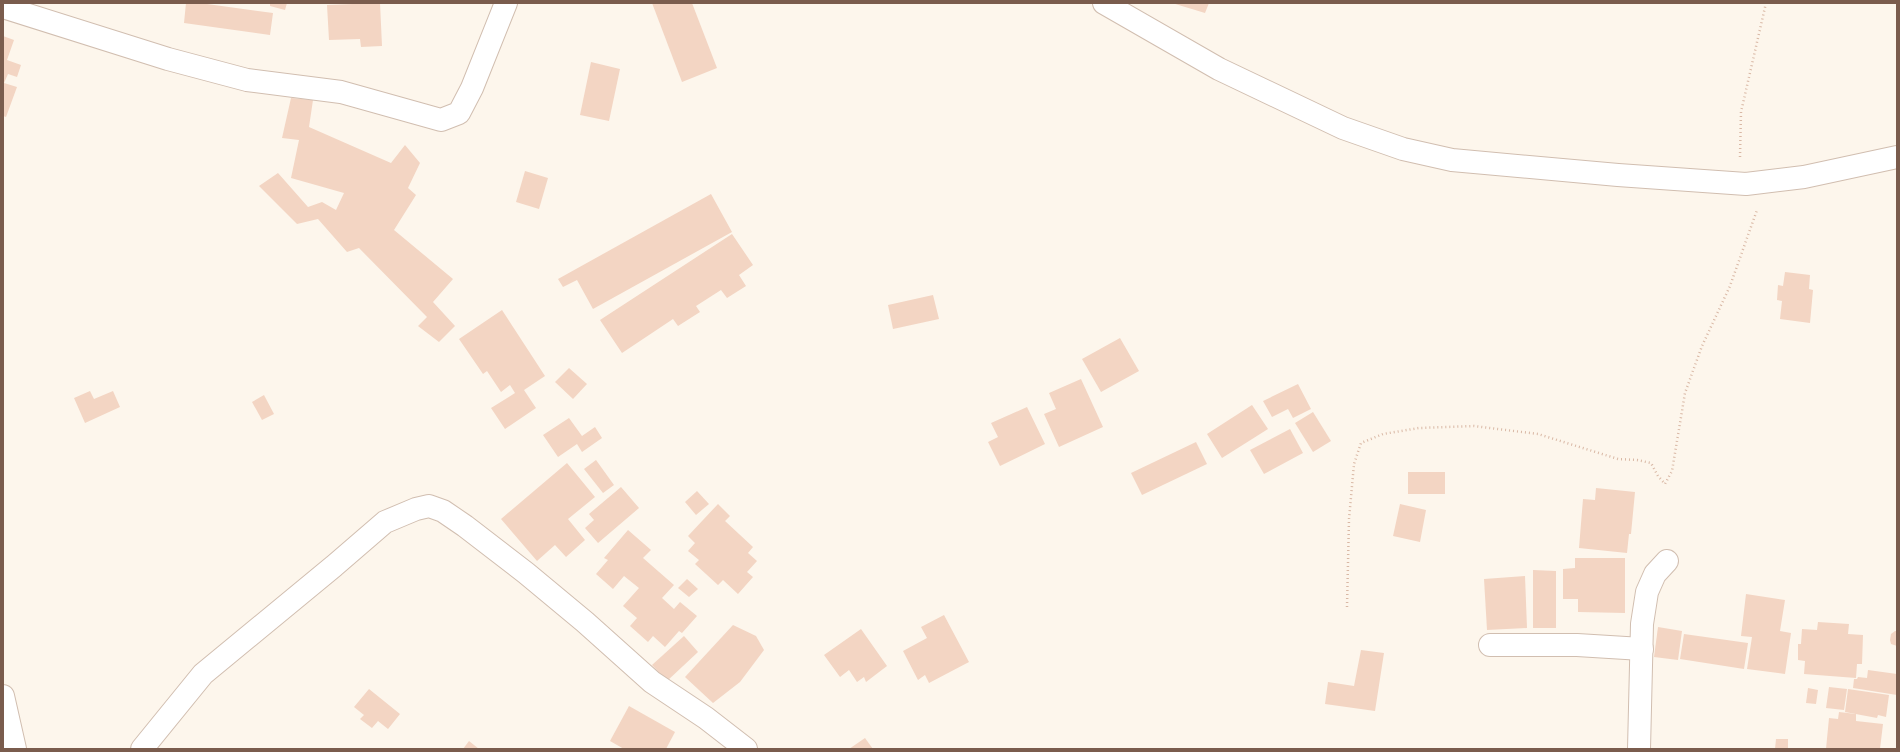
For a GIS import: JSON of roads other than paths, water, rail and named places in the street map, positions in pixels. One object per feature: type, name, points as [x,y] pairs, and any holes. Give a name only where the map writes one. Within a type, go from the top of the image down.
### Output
[{"type":"street","points":[[3,7],[168,59],[240,78],[341,92],[441,120],[459,113],[472,88],[506,3]]},
{"type":"street","points":[[1104,3],[1219,69],[1344,128],[1403,149],[1452,160],[1618,175],[1757,184],[1804,177],[1897,157]]},
{"type":"street","points":[[142,749],[203,674],[385,522],[416,509],[429,506],[443,511],[526,573],[585,622],[652,682],[706,718],[746,749]]},
{"type":"street","points":[[1639,749],[1642,624],[1647,592],[1655,574],[1667,561]]},
{"type":"street","points":[[1490,645],[1577,645],[1642,650]]},
{"type":"street","points":[[3,696],[14,749]]}]
